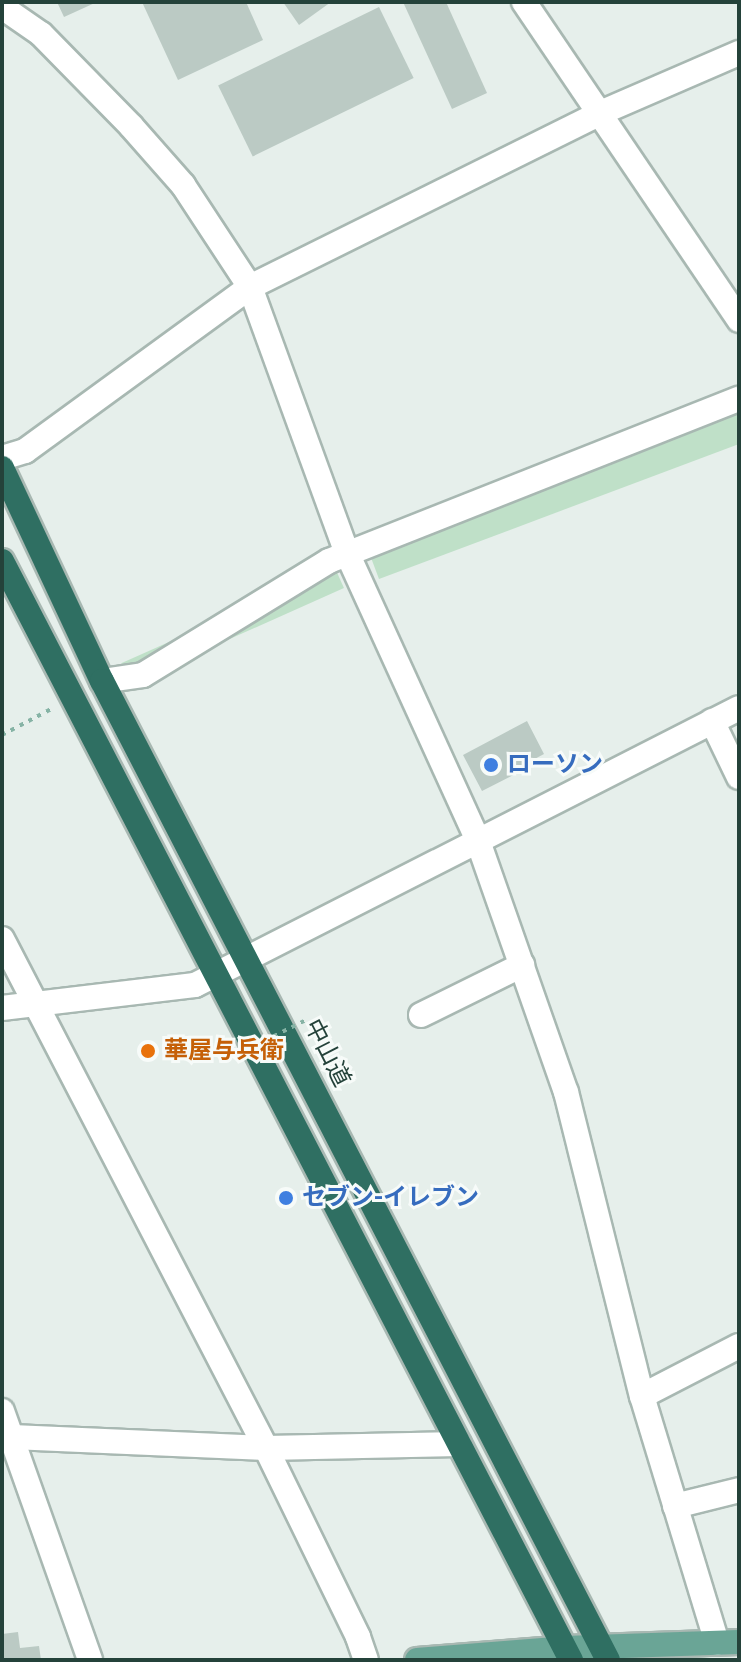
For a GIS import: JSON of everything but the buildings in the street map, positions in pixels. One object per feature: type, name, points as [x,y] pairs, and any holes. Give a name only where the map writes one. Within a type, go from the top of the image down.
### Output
[{"type":"highway","name":"中山道","points":[[2,468],[102,681],[247,958],[571,1595],[604,1653]]},
{"type":"highway","points":[[2,561],[568,1654]]},
{"type":"main road","points":[[417,1660],[604,1653],[728,1642]]},
{"type":"street","points":[[524,2],[739,320]]},
{"type":"street","points":[[2,7],[41,34],[131,126],[183,185],[250,287],[347,553],[478,841],[522,965],[566,1092],[642,1396],[675,1506],[728,1642]]},
{"type":"street","points":[[2,458],[25,451],[250,287],[598,114],[739,53]]},
{"type":"street","points":[[102,681],[143,675],[347,553],[739,399]]},
{"type":"street","points":[[2,1008],[189,986],[739,708]]},
{"type":"street","points":[[712,721],[739,777]]},
{"type":"street","points":[[2,939],[266,1448],[358,1637],[366,1660]]},
{"type":"street","points":[[421,1015],[522,965]]},
{"type":"street","points":[[642,1396],[739,1346]]},
{"type":"street","points":[[2,1411],[90,1660]]},
{"type":"street","points":[[12,1437],[266,1448],[459,1444]]},
{"type":"street","points":[[675,1506],[739,1490]]},
{"type":"path","points":[[2,735],[57,706]]},
{"type":"path","points":[[238,1054],[306,1020]]},
{"type":"green space","points":[[739,412],[739,444],[379,579],[370,555]]},
{"type":"green space","points":[[335,568],[344,588],[130,683],[121,663]]},
{"type":"place","name":"ローソン","points":[[491,765]]},
{"type":"place","name":"華屋与兵衛","points":[[148,1051]]},
{"type":"place","name":"セブン-イレブン","points":[[286,1198]]}]
